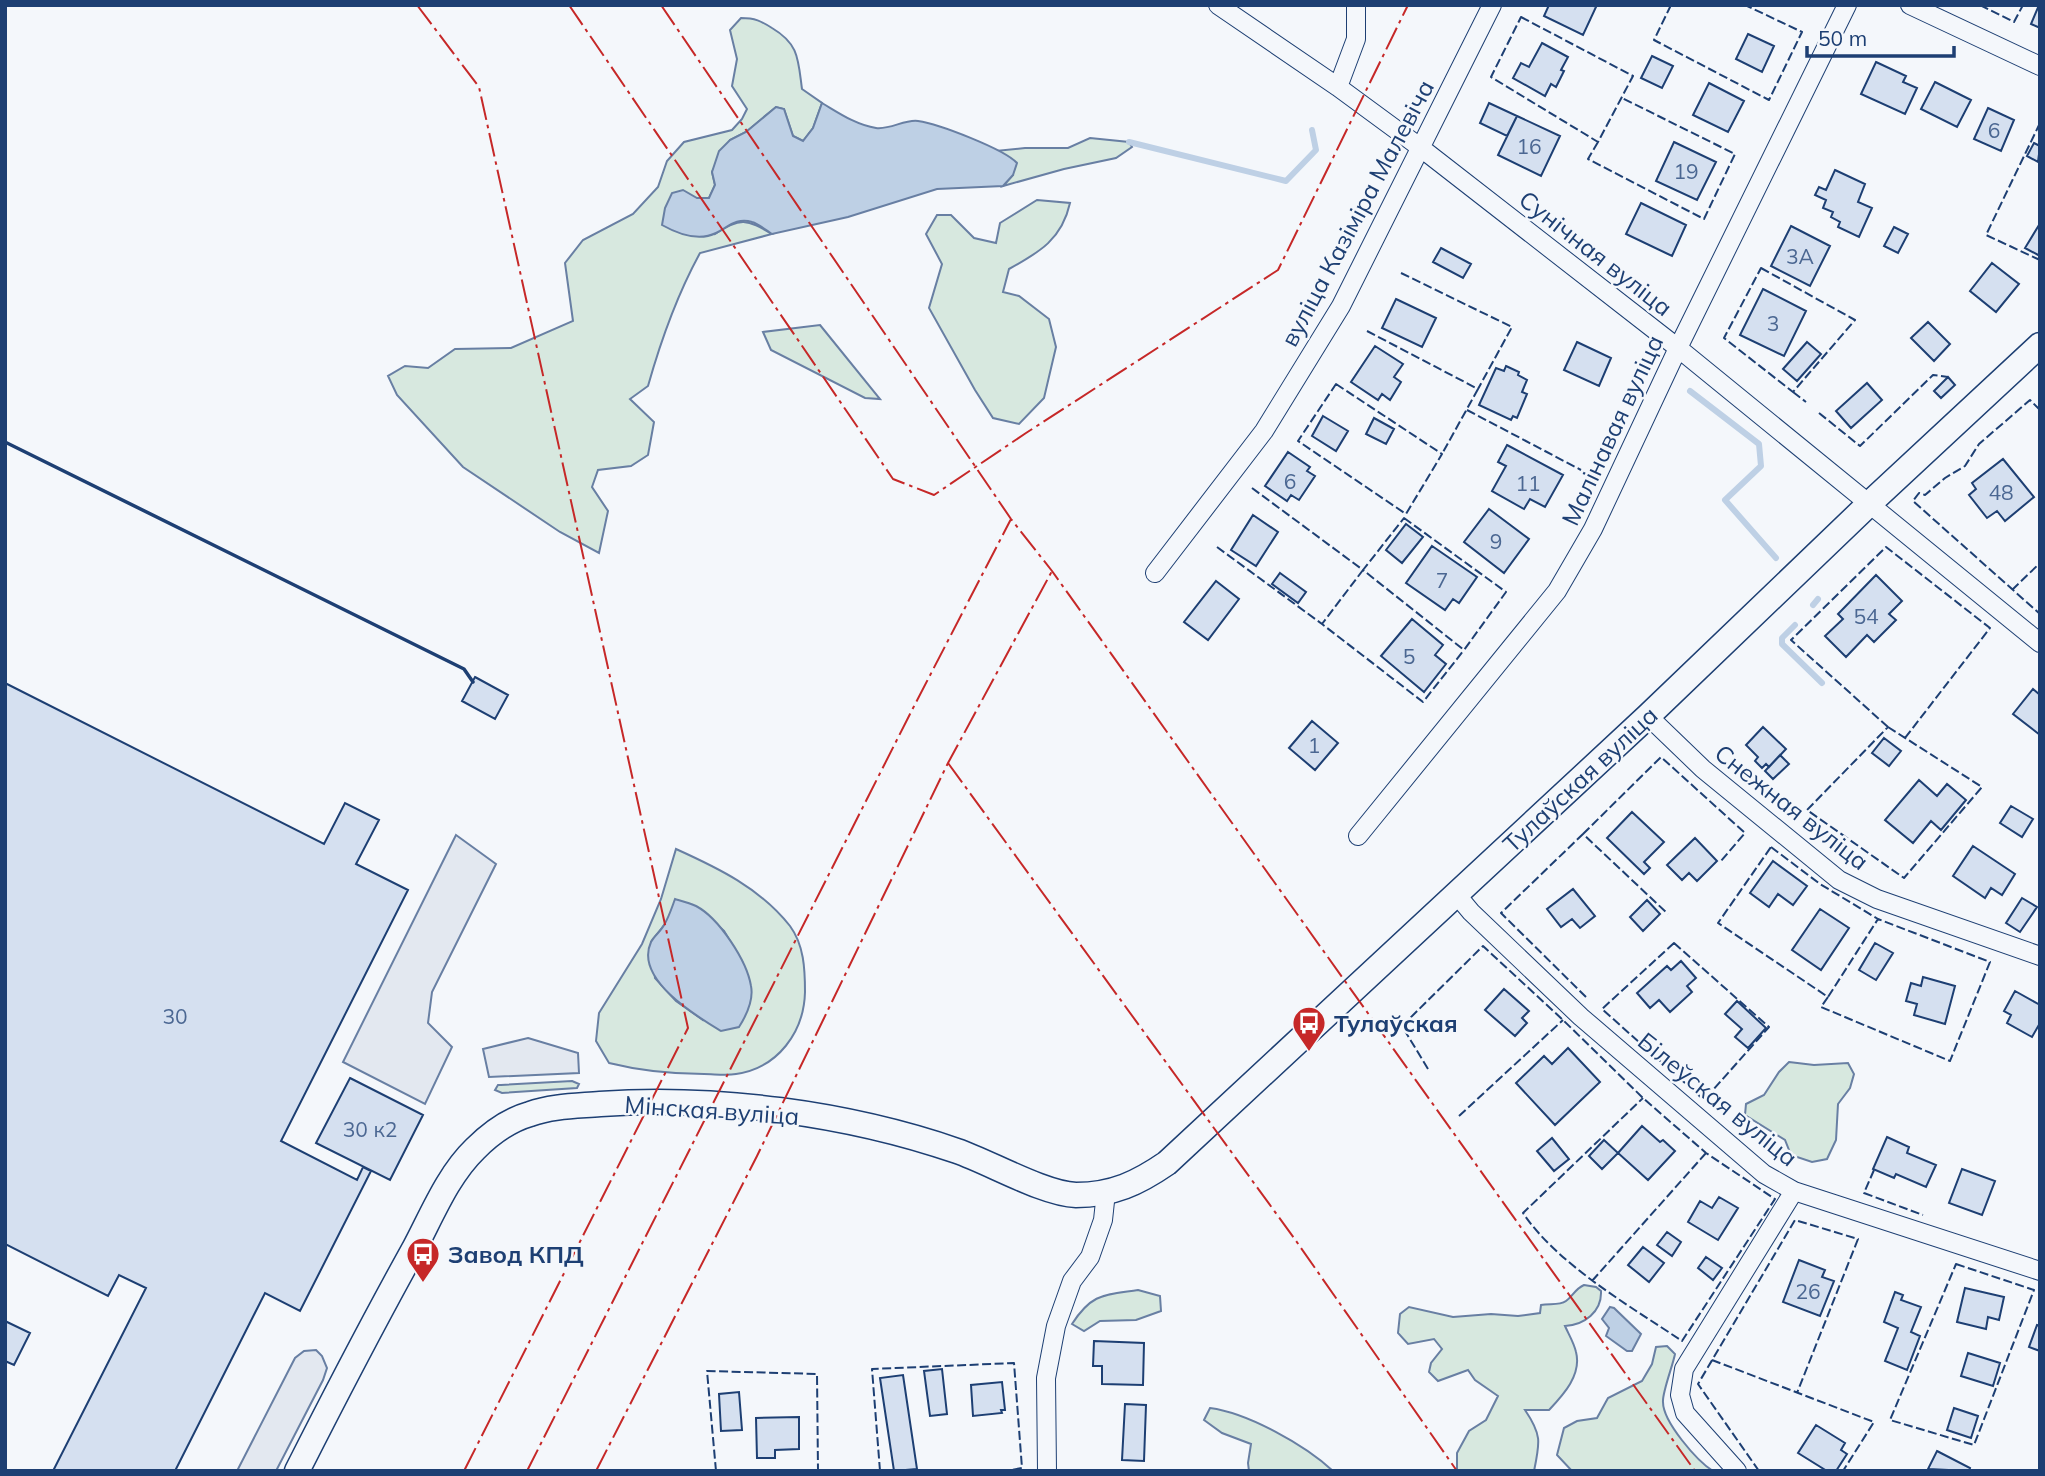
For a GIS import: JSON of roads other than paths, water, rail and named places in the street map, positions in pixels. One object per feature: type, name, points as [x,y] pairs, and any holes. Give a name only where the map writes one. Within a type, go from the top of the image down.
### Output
[{"type":"main road","name":"Тулаўская вуліца","points":[[1106,1192],[1140,1182],[1167,1163],[2040,345]]},
{"type":"main road","name":"Мінская вуліца","points":[[297,1471],[452,1179],[473,1150],[503,1126],[529,1114],[561,1107],[617,1103],[667,1102],[751,1107],[837,1120],[958,1151],[1051,1190],[1074,1195],[1106,1192]]},
{"type":"street","name":"Сунічная вуліца","points":[[1217,5],[1388,123],[1678,348],[2040,643]]},
{"type":"street","points":[[1338,87],[1356,38],[1356,5]]},
{"type":"street","name":"вуліца Казіміра Малевіча","points":[[1155,573],[1264,430],[1341,306],[1492,5]]},
{"type":"street","name":"Малінавая вуліца","points":[[1357,836],[1557,591],[1594,529],[1678,348],[1847,5]]},
{"type":"street","points":[[1910,5],[2040,66]]},
{"type":"street","name":"Снежная вуліца","points":[[1647,716],[1703,769],[1770,826],[1857,891],[2040,956]]},
{"type":"street","name":"Білеўская вуліца","points":[[1455,894],[1581,1017],[1755,1166],[1794,1191],[2040,1271]]},
{"type":"street","points":[[1737,1471],[1685,1413],[1680,1395],[1684,1369],[1794,1191]]},
{"type":"street","points":[[1047,1471],[1046,1378],[1056,1326],[1072,1281],[1090,1257],[1104,1220],[1106,1192]]},
{"type":"water","points":[[822,103],[869,126],[881,128],[918,121],[955,132],[1010,157],[1017,163],[1013,175],[1003,186],[937,189],[848,217],[772,234],[747,221],[737,222],[702,237],[681,234],[662,225],[665,208],[672,193],[683,190],[697,198],[709,198],[715,185],[712,172],[719,151],[730,140],[746,132],[776,107],[784,109],[793,136],[803,141],[813,128]]},
{"type":"water","points":[[675,899],[696,906],[714,920],[731,941],[744,965],[751,986],[751,997],[747,1013],[739,1027],[721,1031],[697,1016],[670,995],[651,969],[648,956],[651,942],[666,922]]},
{"type":"water","points":[[1610,1307],[1641,1334],[1632,1351],[1627,1351],[1606,1336],[1609,1328],[1602,1319]]},
{"type":"waterway","points":[[1129,142],[1286,181],[1316,150],[1312,130]]},
{"type":"waterway","points":[[1690,391],[1759,444],[1761,466],[1725,500],[1776,558]]},
{"type":"waterway","points":[[1813,605],[1818,599]]},
{"type":"waterway","points":[[1795,625],[1782,638],[1782,644],[1822,683]]},
{"type":"place","name":"Тулаўская","points":[[1309,1053]]},
{"type":"place","name":"Завод КПД","points":[[423,1284]]}]
